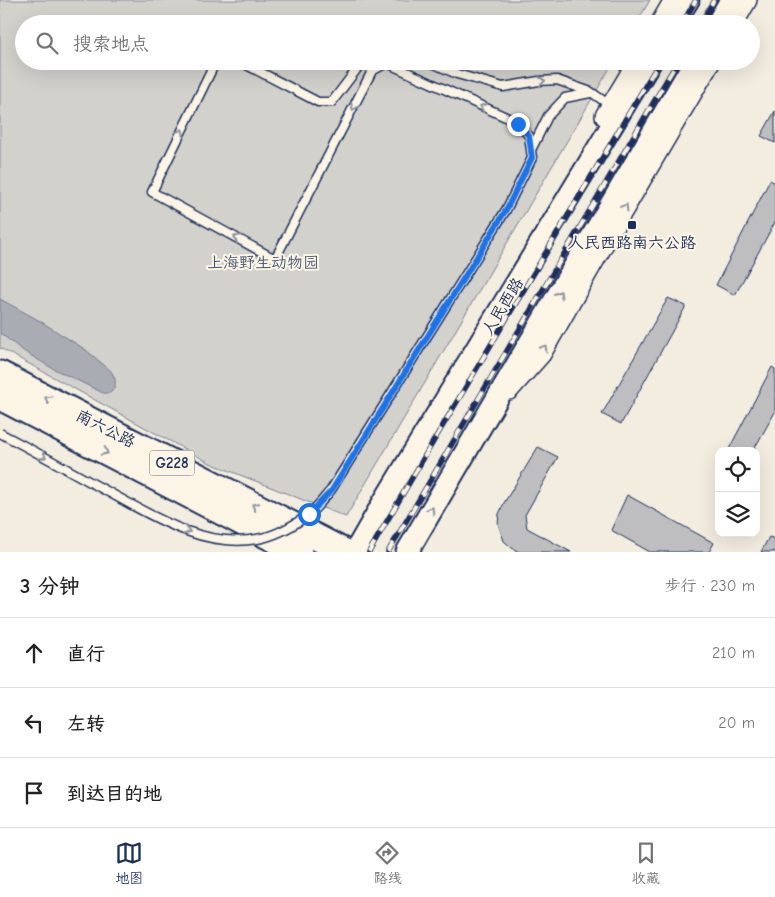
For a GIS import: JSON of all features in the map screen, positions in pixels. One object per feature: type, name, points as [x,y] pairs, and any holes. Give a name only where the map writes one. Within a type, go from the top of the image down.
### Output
[{"type":"highway","name":"南六公路","points":[[0,374],[345,552]]},
{"type":"highway","name":"南六公路","points":[[0,397],[299,552]]},
{"type":"main road","points":[[679,15],[688,0]]},
{"type":"main road","points":[[722,15],[731,0]]},
{"type":"main road","name":"人民西路","points":[[355,552],[646,70]]},
{"type":"main road","points":[[407,552],[690,70]]},
{"type":"street","points":[[665,15],[674,0]]},
{"type":"street","points":[[738,15],[747,0]]},
{"type":"street","name":"人民西路","points":[[345,552],[408,443],[633,70]]},
{"type":"street","points":[[490,411],[541,354],[706,70]]},
{"type":"lane","points":[[212,70],[152,192],[275,259],[374,70]]},
{"type":"lane","points":[[256,70],[318,102],[332,102],[356,70]]},
{"type":"lane","points":[[0,433],[150,515],[177,528],[212,538],[258,539],[281,531],[309,514],[332,490],[506,210],[532,158],[529,136],[518,124],[403,70]]},
{"type":"lane","points":[[448,70],[503,87],[558,80],[591,92],[612,106]]},
{"type":"lane","points":[[531,150],[548,116],[565,98],[591,92]]},
{"type":"green space","name":"上海野生动物园","points":[[0,0],[650,0],[641,15],[15,15],[15,70],[609,70],[346,517],[210,463],[0,348]]},
{"type":"shaded area","points":[[0,299],[86,350],[111,371],[115,379],[115,388],[110,393],[103,393],[50,367],[22,350],[0,333]]},
{"type":"building","points":[[775,111],[775,143],[761,136]]},
{"type":"building","points":[[770,180],[775,183],[775,222],[735,295],[716,285]]},
{"type":"building","points":[[668,298],[686,306],[621,424],[602,414]]},
{"type":"building","points":[[772,367],[775,369],[775,412],[755,447],[730,447]]},
{"type":"building","points":[[538,447],[558,457],[525,515],[527,528],[571,552],[519,552],[504,541],[498,524],[499,514],[504,503]]},
{"type":"building","points":[[627,495],[714,543],[709,552],[650,552],[611,530]]},
{"type":"building","points":[[769,537],[775,539],[775,552],[761,552]]},
{"type":"railway","points":[[687,15],[696,0]]},
{"type":"railway","points":[[705,15],[714,0]]},
{"type":"railway","points":[[369,552],[655,70]]},
{"type":"railway","points":[[388,552],[673,70]]},
{"type":"place","name":"人民西路南六公路","points":[[632,225]]},
{"type":"route","points":[[309,514],[332,490],[506,210],[532,158],[529,136],[518,124]]}]
